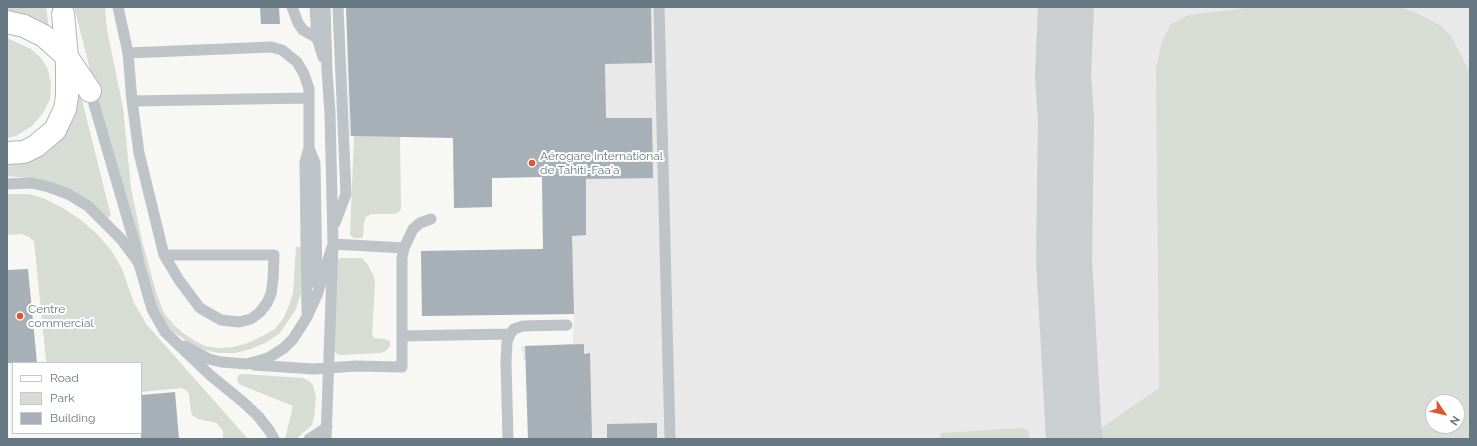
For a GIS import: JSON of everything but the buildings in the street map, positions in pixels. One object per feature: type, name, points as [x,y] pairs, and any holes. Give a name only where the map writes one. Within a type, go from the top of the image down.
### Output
[{"type":"main road","points":[[7,153],[24,152],[36,146],[55,130],[65,110],[67,96],[67,57],[62,11]]},
{"type":"main road","points":[[7,22],[24,26],[44,36],[67,57],[90,91]]},
{"type":"lane","points":[[118,7],[128,53],[132,102],[141,159],[164,255],[179,280],[200,308],[221,320],[239,322],[251,319],[260,312],[267,303],[271,294],[274,255],[164,255]]},
{"type":"lane","points":[[292,7],[298,23],[303,30],[317,38]]},
{"type":"lane","points":[[315,7],[317,38],[327,71]]},
{"type":"lane","points":[[325,7],[330,113],[333,244],[326,439]]},
{"type":"lane","points":[[332,229],[346,194],[338,7]]},
{"type":"lane","points":[[659,7],[670,439]]},
{"type":"lane","points":[[62,11],[90,91],[136,248],[152,309],[165,332],[210,375],[258,416],[274,439]]},
{"type":"lane","points":[[128,53],[271,47],[282,50],[297,62],[304,74],[309,89],[309,148],[305,162],[307,317]]},
{"type":"lane","points":[[132,102],[309,98]]},
{"type":"lane","points":[[309,148],[315,163],[317,295]]},
{"type":"lane","points":[[9,183],[32,184],[50,187],[68,194],[88,206],[121,239],[139,264]]},
{"type":"lane","points":[[165,332],[184,346],[209,359],[221,362],[291,368],[356,366],[402,367],[402,258],[404,248],[414,229],[420,223],[431,219]]},
{"type":"lane","points":[[247,364],[268,358],[284,348],[293,339],[307,317],[317,295],[333,244]]},
{"type":"lane","points":[[333,244],[404,248]]},
{"type":"lane","points":[[508,439],[506,362],[507,342],[510,334],[514,329],[523,326],[567,325]]},
{"type":"lane","points":[[402,336],[510,334]]},
{"type":"lane","points":[[309,439],[327,427]]},
{"type":"lane","points":[[327,427],[330,439]]},
{"type":"shaded area","points":[[346,7],[1470,7],[1470,439],[528,439],[526,360],[523,360],[522,346],[573,344],[574,314],[422,316],[421,251],[543,249],[542,177],[492,178],[492,207],[454,208],[453,148],[456,148],[456,130],[400,137],[349,136]]},
{"type":"green space","points":[[7,7],[46,7],[49,28],[7,15]]},
{"type":"green space","points":[[74,7],[105,7],[107,30],[123,108],[131,188],[142,241],[156,292],[164,313],[174,325],[195,341],[205,346],[218,348],[233,347],[248,343],[275,329],[283,319],[293,293],[296,247],[301,247],[301,293],[296,309],[280,333],[267,342],[251,349],[235,353],[219,353],[204,350],[193,345],[170,330],[148,294]]},
{"type":"green space","points":[[1255,7],[1400,7],[1419,14],[1441,26],[1451,36],[1470,73],[1470,439],[1096,439],[1100,429],[1159,388],[1156,68],[1162,41],[1171,24],[1189,15]]},
{"type":"green space","points":[[7,38],[31,49],[41,58],[48,69],[51,85],[50,99],[43,113],[32,126],[16,136],[7,138]]},
{"type":"green space","points":[[80,92],[111,216],[104,219],[36,179],[7,176],[7,158],[22,156],[71,95]]},
{"type":"green space","points":[[354,136],[400,137],[400,211],[395,214],[371,214],[366,217],[362,238],[354,238],[350,235]]},
{"type":"green space","points":[[7,194],[29,194],[45,199],[63,208],[81,220],[97,234],[111,250],[122,269],[134,303],[147,325],[248,439],[223,439],[223,431],[217,423],[198,419],[193,416],[191,412],[189,394],[186,390],[181,388],[142,392],[142,362],[47,362],[34,241],[21,234],[7,235]]},
{"type":"green space","points":[[340,258],[362,258],[368,265],[374,277],[375,284],[372,334],[374,338],[390,341],[390,346],[386,351],[380,353],[340,355],[334,350],[337,261]]},
{"type":"green space","points":[[239,375],[303,378],[309,381],[313,385],[316,397],[312,425],[296,439],[285,439],[293,406],[241,385],[237,379]]},
{"type":"green space","points":[[1023,428],[1029,431],[1029,439],[940,439],[941,433]]},
{"type":"taxiway","points":[[1066,7],[1063,76],[1066,119],[1064,259],[1074,439]]},
{"type":"place","name":"Aérogare international de Tahiti-Faa'a","points":[[532,163]]},
{"type":"place","name":"Centre commercial","points":[[20,316]]}]
